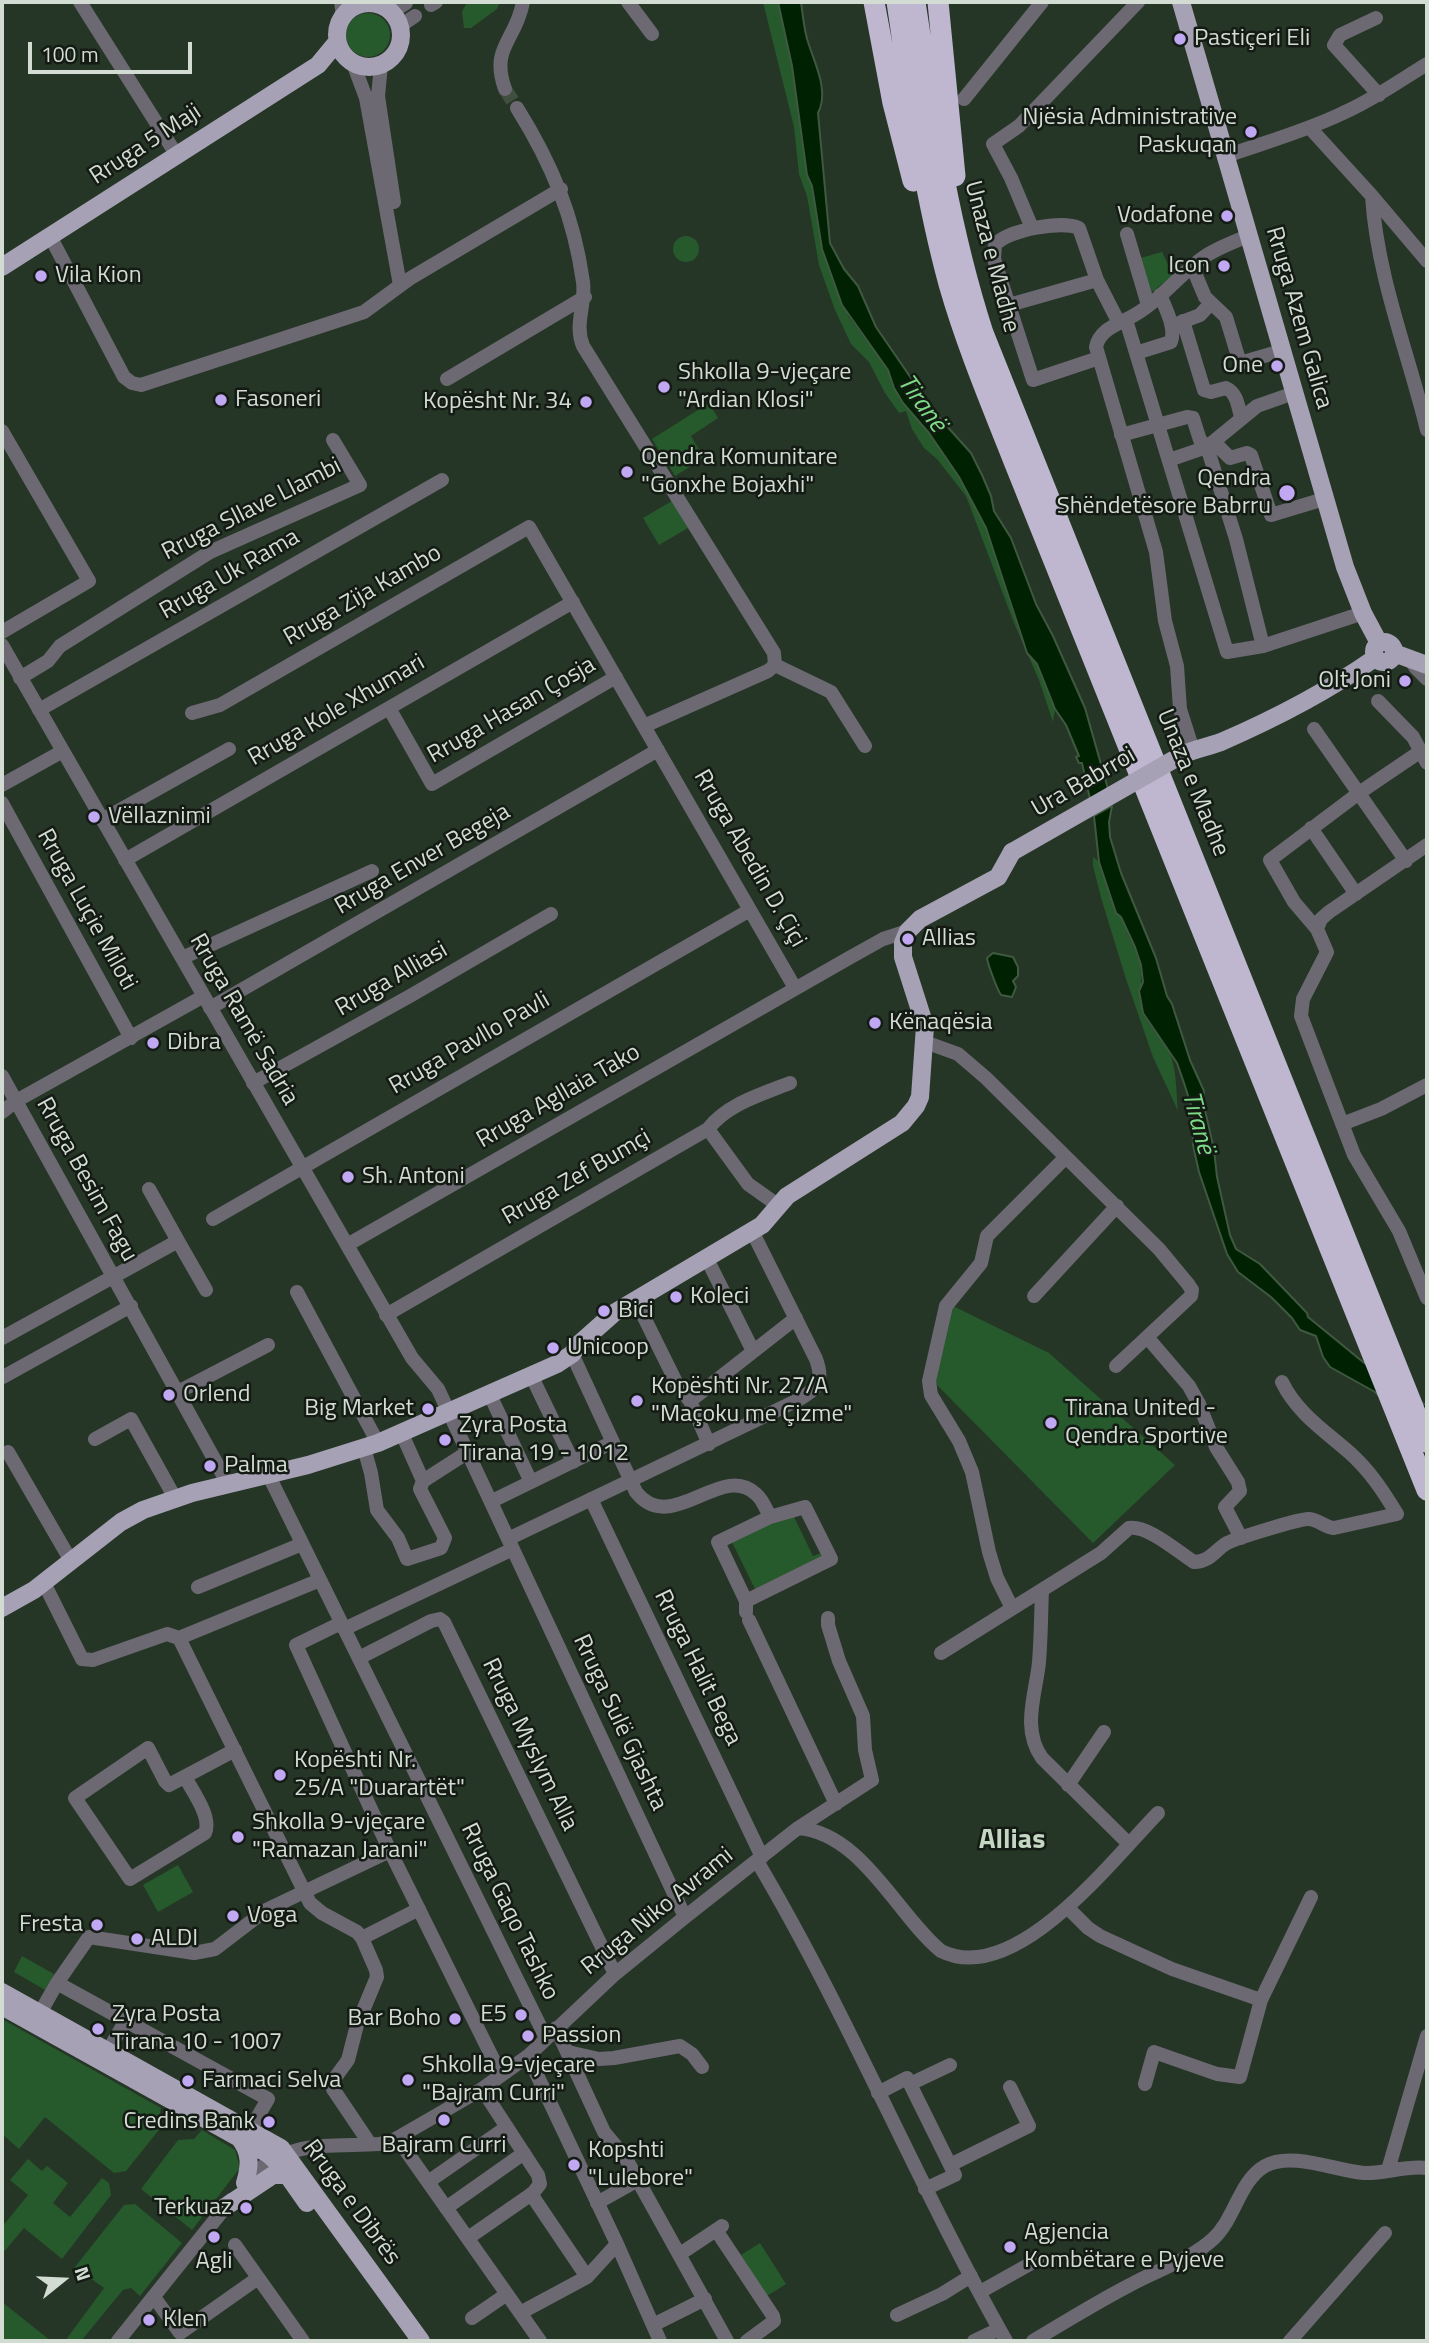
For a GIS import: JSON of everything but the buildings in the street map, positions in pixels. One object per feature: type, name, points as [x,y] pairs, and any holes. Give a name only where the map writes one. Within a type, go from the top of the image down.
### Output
[{"type":"highway","points":[[874,2],[900,133],[946,303],[1006,465],[1044,509]]},
{"type":"highway","points":[[897,2],[925,183],[950,287],[985,389],[1044,509]]},
{"type":"highway","name":"Unaza e Madhe","points":[[915,2],[944,187],[967,282],[1044,509],[1354,1310],[1421,1443]]},
{"type":"highway","points":[[938,2],[955,178],[962,221],[991,328],[1040,457],[1044,509]]},
{"type":"highway","name":"Unaza e Madhe","points":[[1044,509],[1382,1329],[1421,1443],[1427,1490]]},
{"type":"main road","name":"Rruga Azem Galica","points":[[1181,2],[1345,567],[1363,613],[1397,656]]},
{"type":"main road","name":"Rruga 5 Maji","points":[[2,267],[318,65],[337,42],[337,29],[348,6],[374,3],[403,14],[401,35],[395,53],[381,65],[362,66],[351,62],[318,65]]},
{"type":"main road","points":[[337,42],[351,62]]},
{"type":"main road","points":[[1186,753],[1219,743],[1397,656]]},
{"type":"main road","name":"Ura Babrroi","points":[[1012,852],[1186,753]]},
{"type":"main road","name":"Rruga Abedin D. Çiçi","points":[[908,932],[920,919],[998,877],[1012,852]]},
{"type":"main road","points":[[2,1608],[44,1583],[121,1522],[143,1510],[175,1498],[371,1446],[557,1364],[572,1354],[598,1326],[635,1299],[768,1221],[794,1191],[902,1123],[920,1097],[925,1042],[923,1017],[903,957],[903,943],[908,932]]},
{"type":"main road","name":"Rruga e Dibrës","points":[[2,1992],[108,2050],[279,2155],[421,2341]]},
{"type":"main road","name":"Rruga e Dibrës","points":[[2,2006],[245,2135]]},
{"type":"main road","points":[[245,2135],[249,2158],[245,2183]]},
{"type":"main road","name":"Rruga e Dibrës","points":[[279,2155],[288,2175],[407,2341]]},
{"type":"main road","points":[[225,2207],[273,2175],[288,2175]]},
{"type":"street","points":[[80,2],[176,154]]},
{"type":"street","points":[[505,89],[499,73],[500,58],[521,15],[523,2]]},
{"type":"street","points":[[628,2],[652,34]]},
{"type":"street","points":[[964,99],[1042,2]]},
{"type":"street","points":[[1032,229],[1011,178],[992,145],[1007,136],[1034,111],[1138,2]]},
{"type":"street","points":[[1376,18],[1339,35],[1334,45],[1379,94]]},
{"type":"street","points":[[351,62],[366,98],[404,282]]},
{"type":"street","points":[[1226,156],[1310,128],[1379,94],[1427,64]]},
{"type":"street","points":[[381,65],[377,96],[397,219],[404,282]]},
{"type":"street","points":[[517,108],[537,140],[561,189],[583,282],[584,297],[579,320],[583,346],[774,653],[775,664]]},
{"type":"street","points":[[1310,128],[1427,261]]},
{"type":"street","points":[[50,236],[124,377],[141,385],[344,321],[364,312],[404,282],[561,189]]},
{"type":"street","points":[[1372,196],[1374,229],[1381,260],[1427,430]]},
{"type":"street","points":[[1099,358],[1032,380],[994,259],[994,248],[1000,239],[1032,229],[1071,225],[1079,228],[1097,280],[1122,322],[1136,353],[1225,650],[1228,653],[1263,646],[1363,613]]},
{"type":"street","points":[[1127,234],[1148,305]]},
{"type":"street","points":[[1186,753],[1177,666],[1165,621],[1156,552],[1099,358],[1097,342],[1101,336],[1148,305],[1192,266],[1248,236]]},
{"type":"street","points":[[1192,266],[1205,298],[1226,317],[1240,363],[1281,351]]},
{"type":"street","points":[[1009,304],[1097,280]]},
{"type":"street","points":[[1160,295],[1177,324],[1204,390],[1211,392],[1230,389],[1241,417]]},
{"type":"street","points":[[447,379],[584,297]]},
{"type":"street","points":[[1177,324],[1203,312],[1211,303]]},
{"type":"street","points":[[1136,353],[1171,342],[1177,324]]},
{"type":"street","points":[[1169,460],[1210,444],[1257,406],[1294,393]]},
{"type":"street","points":[[1121,435],[1187,417],[1193,418],[1200,440],[1230,458],[1247,453],[1251,455],[1271,515],[1324,499]]},
{"type":"street","points":[[2,430],[89,581],[2,632]]},
{"type":"street","name":"Rruga Sllave Llambi","points":[[20,678],[48,661],[60,646],[210,552],[360,485],[333,439]]},
{"type":"street","points":[[1210,444],[1263,646]]},
{"type":"street","name":"Rruga Uk Rama","points":[[39,710],[442,480]]},
{"type":"street","name":"Rruga Abedin D. Çiçi","points":[[530,527],[795,988],[883,939],[908,932]]},
{"type":"street","name":"Rruga Zija Kambo","points":[[192,713],[220,705],[530,527]]},
{"type":"street","name":"Rruga Kole Xhumari","points":[[125,860],[573,601]]},
{"type":"street","name":"Rruga Ramë Sadria","points":[[2,645],[346,1245],[412,1358],[433,1380],[450,1413]]},
{"type":"street","points":[[1397,656],[1427,679]]},
{"type":"street","points":[[644,726],[768,671],[775,664]]},
{"type":"street","points":[[775,664],[824,686],[831,692],[865,746]]},
{"type":"street","name":"Rruga Hasan Çosja","points":[[389,708],[432,784],[616,677]]},
{"type":"street","points":[[1378,701],[1402,723],[1426,760],[1359,793],[1270,860],[1294,902],[1317,929],[1327,952],[1303,999],[1301,1010],[1342,1124],[1361,1168],[1399,1231],[1427,1297]]},
{"type":"street","points":[[1314,729],[1406,861]]},
{"type":"street","points":[[102,820],[229,749]]},
{"type":"street","name":"Rruga Enver Begeja","points":[[2,1112],[16,1101],[131,1038],[207,1002],[658,750]]},
{"type":"street","points":[[2,785],[63,751]]},
{"type":"street","name":"Rruga Luçie Miloti","points":[[2,803],[131,1038]]},
{"type":"street","points":[[1311,828],[1356,894]]},
{"type":"street","points":[[1317,929],[1321,919],[1329,912],[1427,845]]},
{"type":"street","points":[[182,958],[372,871]]},
{"type":"street","name":"Rruga Pavllo Pavli","points":[[214,1219],[750,910]]},
{"type":"street","name":"Rruga Alliasi","points":[[253,1083],[551,914]]},
{"type":"street","name":"Rruga Agllaia Tako","points":[[346,1245],[795,988]]},
{"type":"street","points":[[925,1042],[946,1049],[967,1061],[1159,1249],[1192,1290],[1191,1296],[1116,1366]]},
{"type":"street","name":"Rruga Besim Fagu","points":[[2,1076],[228,1484]]},
{"type":"street","name":"Rruga Zef Bumçi","points":[[387,1315],[708,1129],[715,1120],[732,1109],[758,1095],[790,1083]]},
{"type":"street","points":[[1342,1124],[1381,1109],[1427,1085]]},
{"type":"street","points":[[708,1129],[748,1184],[779,1206]]},
{"type":"street","points":[[1012,1608],[989,1552],[972,1472],[959,1441],[931,1395],[929,1381],[946,1306],[981,1263],[988,1236],[1065,1158]]},
{"type":"street","points":[[149,1189],[206,1290]]},
{"type":"street","points":[[1034,1296],[1116,1206]]},
{"type":"street","points":[[500,2075],[390,1850],[296,1645],[343,1626],[511,1544],[591,1499],[805,1396],[818,1384],[821,1376],[816,1359],[752,1231]]},
{"type":"street","points":[[2,1338],[178,1241]]},
{"type":"street","points":[[706,1257],[753,1351]]},
{"type":"street","points":[[297,1292],[371,1446],[371,1473],[377,1510],[398,1538],[407,1559],[441,1548],[445,1544],[445,1538],[420,1489],[423,1481],[468,1452]]},
{"type":"street","points":[[635,1299],[678,1386],[690,1401],[709,1444]]},
{"type":"street","points":[[3,1377],[131,1306]]},
{"type":"street","points":[[690,1401],[796,1318]]},
{"type":"street","points":[[1147,1337],[1189,1386],[1216,1447],[1238,1482],[1240,1491],[1225,1507],[1241,1538]]},
{"type":"street","points":[[178,1392],[268,1345]]},
{"type":"street","points":[[572,1354],[642,1499],[658,1507],[680,1503],[724,1487],[745,1487],[754,1491],[761,1499],[770,1517]]},
{"type":"street","points":[[531,1375],[573,1462]]},
{"type":"street","points":[[941,1653],[1086,1562],[1129,1528],[1134,1527],[1152,1534],[1195,1562],[1202,1562],[1225,1545],[1241,1538],[1300,1520],[1318,1521],[1334,1528],[1397,1514],[1373,1476],[1308,1418],[1282,1382]]},
{"type":"street","points":[[490,1395],[531,1482]]},
{"type":"street","name":"Rruga Sulë Gjashta","points":[[450,1413],[685,1917]]},
{"type":"street","points":[[96,1438],[131,1419],[175,1498]]},
{"type":"street","points":[[402,1434],[423,1481]]},
{"type":"street","points":[[492,1501],[613,1443]]},
{"type":"street","points":[[9,1452],[71,1561]]},
{"type":"street","name":"Rruga Gaqo Tashko","points":[[268,1475],[551,2033],[568,2052],[604,2132],[625,2157],[727,2341]]},
{"type":"street","name":"Rruga Halit Bega","points":[[591,1499],[760,1859],[925,2189],[1003,2335]]},
{"type":"street","points":[[747,1611],[831,1559],[805,1507],[770,1517],[718,1542],[747,1611],[836,1804]]},
{"type":"street","points":[[198,1587],[302,1544]]},
{"type":"street","points":[[44,1583],[82,1659],[93,1660],[167,1634],[179,1638],[320,1580]]},
{"type":"street","points":[[1042,1590],[1041,1632],[1031,1734],[1042,1758],[1128,1843]]},
{"type":"street","name":"Rruga Niko Avrami","points":[[279,2155],[303,2147],[370,2144],[397,2138],[482,2089],[528,2056],[615,1974],[685,1917],[798,1828],[872,1780],[865,1750],[863,1716],[839,1661],[828,1618]]},
{"type":"street","name":"Rruga Myslym Alla","points":[[359,1658],[431,1621],[440,1619],[447,1627],[615,1974]]},
{"type":"street","points":[[179,1638],[305,1892],[316,1909],[357,1932],[376,1970],[377,1977],[357,2025],[348,2060],[332,2082],[333,2089],[370,2144]]},
{"type":"street","points":[[1068,1785],[1104,1732]]},
{"type":"street","points":[[186,1777],[206,1818],[208,1828],[205,1833],[130,1879],[75,1798],[148,1748],[167,1784],[186,1777],[235,1750]]},
{"type":"street","points":[[798,1828],[824,1834],[851,1853],[867,1867],[933,1945],[950,1956],[967,1959],[997,1954],[1035,1932],[1068,1908],[1158,1813]]},
{"type":"street","points":[[40,2013],[89,1937],[194,1953],[209,1952],[259,1914],[390,1850]]},
{"type":"street","points":[[1145,2084],[1154,2052],[1217,2074],[1240,2077],[1261,2000],[1311,1897]]},
{"type":"street","points":[[1068,1908],[1100,1936],[1172,1969],[1261,2000]]},
{"type":"street","points":[[362,1938],[419,1909]]},
{"type":"street","points":[[57,1983],[268,2099],[245,2135]]},
{"type":"street","points":[[108,2050],[126,2020]]},
{"type":"street","points":[[1388,2170],[1427,2036]]},
{"type":"street","points":[[568,2052],[599,2059],[680,2046],[692,2054],[702,2067]]},
{"type":"street","points":[[528,2056],[660,2341]]},
{"type":"street","points":[[910,2084],[950,2065]]},
{"type":"street","points":[[878,2093],[907,2078],[955,2175],[925,2189]]},
{"type":"street","points":[[950,2165],[1030,2126],[1010,2087]]},
{"type":"street","points":[[468,2238],[531,2194],[540,2184],[538,2175],[482,2089]]},
{"type":"street","points":[[428,2182],[507,2127]]},
{"type":"street","points":[[397,2138],[540,2341]]},
{"type":"street","points":[[446,2208],[524,2153]]},
{"type":"street","points":[[118,2341],[245,2183],[259,2168],[279,2155]]},
{"type":"street","points":[[1034,2341],[1127,2286],[1196,2252],[1226,2225],[1247,2185],[1266,2165],[1293,2161],[1362,2173],[1427,2168]]},
{"type":"street","points":[[597,2203],[638,2180]]},
{"type":"street","points":[[531,2194],[587,2277]]},
{"type":"street","points":[[680,2255],[719,2228],[773,2316],[771,2325],[747,2341]]},
{"type":"street","points":[[1290,2341],[1385,2233]]},
{"type":"street","points":[[520,2313],[587,2277],[617,2244]]},
{"type":"street","points":[[235,2245],[303,2341]]},
{"type":"street","points":[[979,2292],[1037,2260]]},
{"type":"street","points":[[897,2315],[942,2294],[971,2276]]},
{"type":"street","points":[[153,2297],[180,2333],[258,2278]]},
{"type":"street","points":[[472,2318],[506,2294]]},
{"type":"street","points":[[653,2325],[705,2299]]},
{"type":"street","points":[[974,2341],[1003,2335]]},
{"type":"shaded area","points":[[467,2],[500,2],[497,9],[471,28],[464,28],[462,12]]},
{"type":"shaded area","points":[[763,2],[778,2],[792,66],[807,174],[848,316],[888,370],[903,403],[929,433],[959,477],[986,528],[1026,650],[1014,623],[966,496],[937,459],[924,448],[912,429],[906,411],[899,413],[869,362],[851,344],[835,310],[819,265],[807,196],[799,174],[794,127]]},
{"type":"shaded area","points":[[368,13],[383,20],[390,35],[383,50],[368,57],[353,50],[346,35],[353,20]]},
{"type":"shaded area","points":[[686,236],[695,240],[699,249],[695,258],[686,262],[677,258],[673,249],[677,240]]},
{"type":"shaded area","points":[[1162,252],[1173,275],[1151,293],[1137,259]]},
{"type":"shaded area","points":[[709,403],[718,418],[691,436],[704,458],[675,476],[652,439]]},
{"type":"shaded area","points":[[672,501],[688,528],[659,545],[643,518]]},
{"type":"shaded area","points":[[1027,653],[1037,663],[1055,709],[1053,722],[1039,680]]},
{"type":"shaded area","points":[[1093,857],[1099,862],[1135,947],[1141,974],[1143,1011],[1173,1062],[1178,1111],[1153,1057],[1126,979],[1102,901]]},
{"type":"shaded area","name":"Tirana United - Qendra Sportive","points":[[951,1305],[1049,1353],[1175,1465],[1093,1543],[933,1381]]},
{"type":"shaded area","points":[[799,1508],[794,1517],[813,1556],[821,1553],[822,1556],[755,1589],[731,1540]]},
{"type":"shaded area","points":[[178,1865],[193,1892],[158,1912],[143,1885]]},
{"type":"shaded area","points":[[22,1956],[54,1974],[45,1990],[14,1972]]},
{"type":"shaded area","points":[[2,2019],[161,2108],[159,2119],[162,2126],[126,2171],[114,2173],[45,2117],[19,2149],[2,2134]]},
{"type":"shaded area","points":[[202,2130],[235,2150],[240,2168],[192,2230],[141,2189],[178,2140],[194,2139]]},
{"type":"shaded area","points":[[28,2159],[42,2171],[47,2166],[68,2183],[53,2203],[70,2217],[102,2178],[109,2183],[111,2195],[62,2259],[24,2228],[2,2254],[2,2227],[28,2195],[10,2180]]},
{"type":"shaded area","points":[[135,2204],[182,2243],[140,2296],[131,2288],[123,2290],[81,2341],[65,2341],[104,2288],[75,2267],[124,2205]]},
{"type":"shaded area","points":[[760,2243],[786,2284],[767,2296],[741,2255]]},
{"type":"shaded area","points":[[2,2302],[51,2341],[2,2341]]},
{"type":"water","name":"Tiranë","points":[[778,2],[801,2],[806,35],[822,88],[818,113],[830,243],[844,269],[858,286],[876,327],[935,413],[971,453],[982,475],[994,511],[1011,538],[1036,604],[1085,708],[1108,789],[1090,799],[1082,763],[1079,763],[1076,757],[1079,756],[1066,725],[1055,709],[1037,664],[1027,653],[986,528],[959,477],[929,433],[903,403],[888,370],[842,305],[822,249],[812,186],[807,175],[792,66]]},
{"type":"water","name":"Tiranë","points":[[1112,806],[1110,837],[1121,873],[1156,958],[1190,1060],[1204,1091],[1203,1101],[1217,1177],[1230,1235],[1236,1249],[1260,1264],[1308,1317],[1363,1362],[1427,1406],[1427,1428],[1404,1420],[1375,1392],[1330,1367],[1323,1357],[1316,1336],[1300,1330],[1271,1297],[1238,1272],[1227,1254],[1199,1172],[1193,1145],[1192,1108],[1184,1083],[1177,1063],[1143,1013],[1139,991],[1143,982],[1141,965],[1121,917],[1116,913],[1099,862],[1094,816]]},
{"type":"water","points":[[993,953],[1013,957],[1018,967],[1018,976],[1013,981],[1016,987],[1012,997],[1001,995],[997,988],[987,958]]},
{"type":"tunnel","points":[[505,89],[517,108]]},
{"type":"place","name":"Pastiçeri Eli","points":[[1180,39]]},
{"type":"place","name":"Njësia Administrative Paskuqan","points":[[1251,132]]},
{"type":"place","name":"Vodafone","points":[[1227,216]]},
{"type":"place","name":"Icon","points":[[1224,266]]},
{"type":"place","name":"Vila Kion","points":[[41,276]]},
{"type":"place","name":"One","points":[[1277,366]]},
{"type":"place","name":"Shkolla 9-vjeçare \"Ardian Klosi\"","points":[[664,387]]},
{"type":"place","name":"Fasoneri","points":[[221,400]]},
{"type":"place","name":"Kopësht Nr. 34","points":[[586,402]]},
{"type":"place","name":"Qendra Komunitare \"Gonxhe Bojaxhi\"","points":[[627,472]]},
{"type":"place","name":"Qendra Shëndetësore Babrru","points":[[1287,493]]},
{"type":"place","name":"Olt Joni","points":[[1405,681]]},
{"type":"place","name":"Vëllaznimi","points":[[94,817]]},
{"type":"place","name":"Allias","points":[[908,939]]},
{"type":"place","name":"Kënaqësia","points":[[875,1023]]},
{"type":"place","name":"Dibra","points":[[153,1043]]},
{"type":"place","name":"Sh. Antoni","points":[[348,1177]]},
{"type":"place","name":"Koleci","points":[[676,1297]]},
{"type":"place","name":"Bici","points":[[604,1311]]},
{"type":"place","name":"Unicoop","points":[[553,1348]]},
{"type":"place","name":"Orlend","points":[[169,1395]]},
{"type":"place","name":"Kopështi Nr. 27/A \"Maçoku me Çizme\"","points":[[637,1401]]},
{"type":"place","name":"Big Market","points":[[428,1409]]},
{"type":"place","name":"Tirana United - Qendra Sportive","points":[[1051,1423]]},
{"type":"place","name":"Zyra Posta Tirana 19 - 1012","points":[[445,1440]]},
{"type":"place","name":"Palma","points":[[210,1466]]},
{"type":"place","name":"Kopështi Nr. 25/A \"Duarartët\"","points":[[280,1775]]},
{"type":"place","name":"Shkolla 9-vjeçare \"Ramazan Jarani\"","points":[[238,1837]]},
{"type":"place","name":"Voga","points":[[233,1916]]},
{"type":"place","name":"Fresta","points":[[97,1925]]},
{"type":"place","name":"ALDI","points":[[137,1939]]},
{"type":"place","name":"E5","points":[[521,2015]]},
{"type":"place","name":"Bar Boho","points":[[455,2019]]},
{"type":"place","name":"Zyra Posta Tirana 10 - 1007","points":[[98,2029]]},
{"type":"place","name":"Passion","points":[[528,2036]]},
{"type":"place","name":"Shkolla 9-vjeçare \"Bajram Curri\"","points":[[408,2080]]},
{"type":"place","name":"Farmaci Selva","points":[[188,2081]]},
{"type":"place","name":"Bajram Curri","points":[[444,2120]]},
{"type":"place","name":"Credins Bank","points":[[269,2122]]},
{"type":"place","name":"Kopshti \"Lulebore\"","points":[[574,2165]]},
{"type":"place","name":"Terkuaz","points":[[246,2208]]},
{"type":"place","name":"Agli","points":[[214,2237]]},
{"type":"place","name":"Agjencia Kombëtare e Pyjeve","points":[[1010,2247]]},
{"type":"place","name":"Klen","points":[[149,2320]]},
{"type":"district","name":"Allias","points":[[1012,1841]]}]
